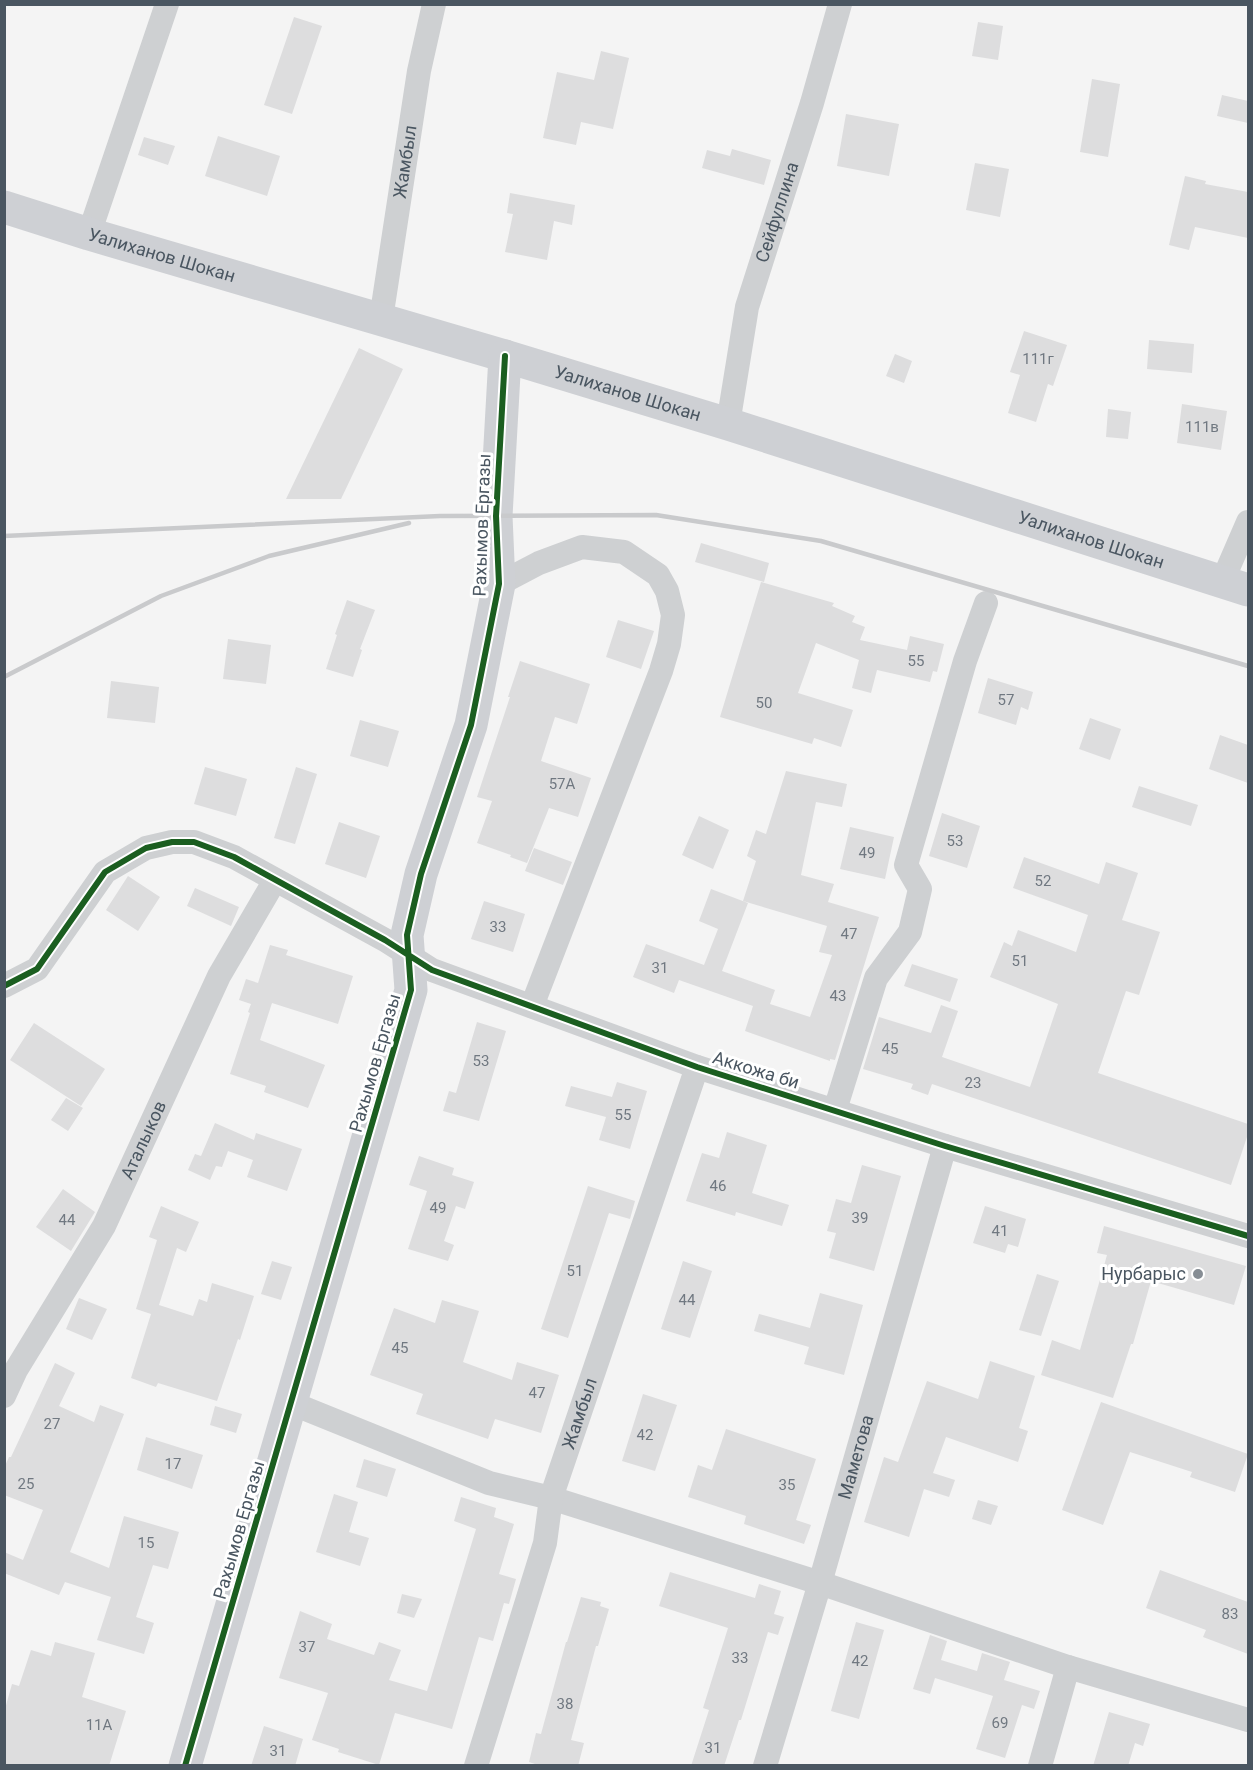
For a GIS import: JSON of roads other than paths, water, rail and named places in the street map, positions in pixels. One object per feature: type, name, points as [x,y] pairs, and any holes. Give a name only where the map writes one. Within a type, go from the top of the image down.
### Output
[{"type":"street","points":[[89,234],[167,4]]},
{"type":"street","name":"Жамбыл","points":[[381,320],[419,71],[434,4]]},
{"type":"street","name":"Сейфуллина","points":[[728,424],[747,307],[812,103],[840,4]]},
{"type":"street","name":"Уалиханов Шокан","points":[[4,207],[728,424],[1235,586]]},
{"type":"street","name":"Рахымов Ергазы","points":[[185,1766],[411,990],[407,935],[421,874],[471,725],[499,584],[496,516],[505,357]]},
{"type":"street","points":[[1235,586],[1248,522]]},
{"type":"street","points":[[499,584],[540,563],[582,547],[624,552],[658,575],[667,591],[673,615],[669,644],[661,670],[532,1006]]},
{"type":"street","points":[[836,1110],[876,978],[910,932],[920,889],[906,865],[965,661],[986,603]]},
{"type":"street","name":"Аккожа би","points":[[4,986],[37,969],[105,872],[146,848],[172,842],[194,842],[234,856],[385,940],[432,970],[697,1067],[945,1146],[1248,1236]]},
{"type":"street","name":"Аталыков","points":[[4,1396],[16,1370],[104,1226],[219,976],[275,880]]},
{"type":"street","name":"Жамбыл","points":[[476,1766],[545,1543],[551,1498],[697,1067]]},
{"type":"street","name":"Маметова","points":[[765,1766],[945,1146]]},
{"type":"street","points":[[291,1404],[489,1483],[551,1498],[820,1582],[1068,1667],[1248,1720]]},
{"type":"street","points":[[1040,1766],[1068,1667]]},
{"type":"railway","points":[[4,536],[440,516],[656,515],[821,541],[1248,666]]},
{"type":"railway","points":[[4,677],[161,596],[269,556],[409,523]]},
{"type":"place","name":"Нурбарыс","points":[[1198,1274]]}]
